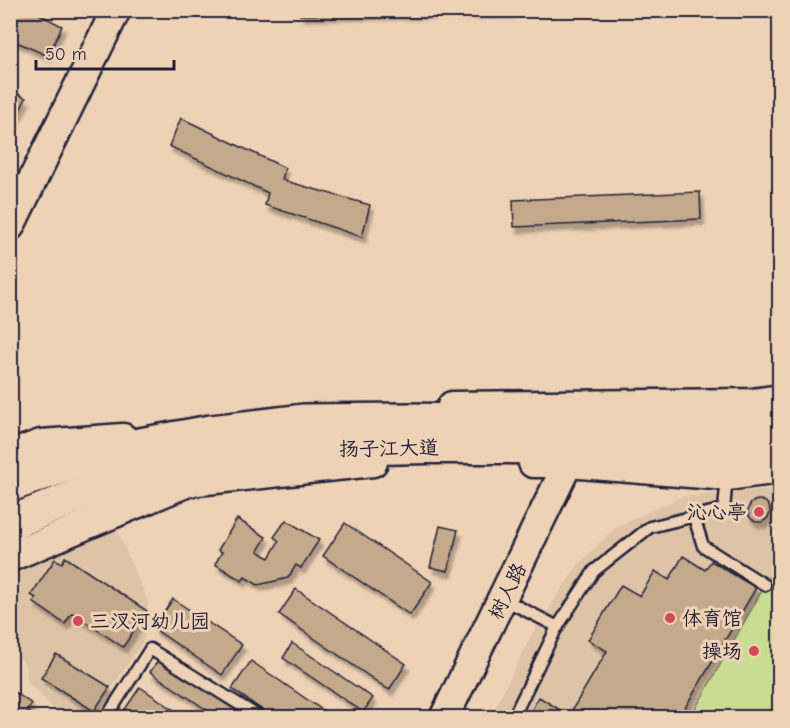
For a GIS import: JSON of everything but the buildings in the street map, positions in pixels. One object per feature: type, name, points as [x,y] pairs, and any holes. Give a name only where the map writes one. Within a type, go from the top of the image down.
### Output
[{"type":"highway","name":"扬子江大道","points":[[10,485],[107,452],[211,432],[304,421],[409,420],[692,424],[780,420]]},
{"type":"highway","name":"扬子江大道","points":[[10,525],[25,517],[122,480],[222,459],[314,449],[608,447],[749,451],[780,447]]},
{"type":"main road","points":[[10,226],[116,10]]},
{"type":"main road","points":[[10,446],[119,439],[282,409],[752,403],[780,399]]},
{"type":"main road","points":[[10,455],[40,444]]},
{"type":"main road","points":[[10,557],[188,482],[372,462],[568,463],[727,476],[780,469]]},
{"type":"main road","name":"树人路","points":[[444,717],[568,463]]},
{"type":"lane","points":[[513,717],[558,627],[594,571],[650,527],[724,509],[727,476]]},
{"type":"lane","points":[[694,517],[703,546],[765,585]]},
{"type":"lane","points":[[503,599],[558,627]]},
{"type":"lane","points":[[106,717],[150,649],[261,717]]},
{"type":"shaded area","points":[[779,488],[779,717],[490,718],[532,634],[578,565],[616,527],[681,497]]},
{"type":"shaded area","name":"三汊河幼儿园","points":[[114,523],[148,602],[144,640],[92,717],[62,717],[28,682],[26,666],[11,645],[10,564]]},
{"type":"green space","name":"操场","points":[[779,560],[779,717],[690,718]]},
{"type":"place","name":"沁心亭","points":[[759,512]]},
{"type":"place","name":"体育馆","points":[[670,618]]},
{"type":"place","name":"三汊河幼儿园","points":[[78,621]]},
{"type":"place","name":"操场","points":[[754,651]]}]
